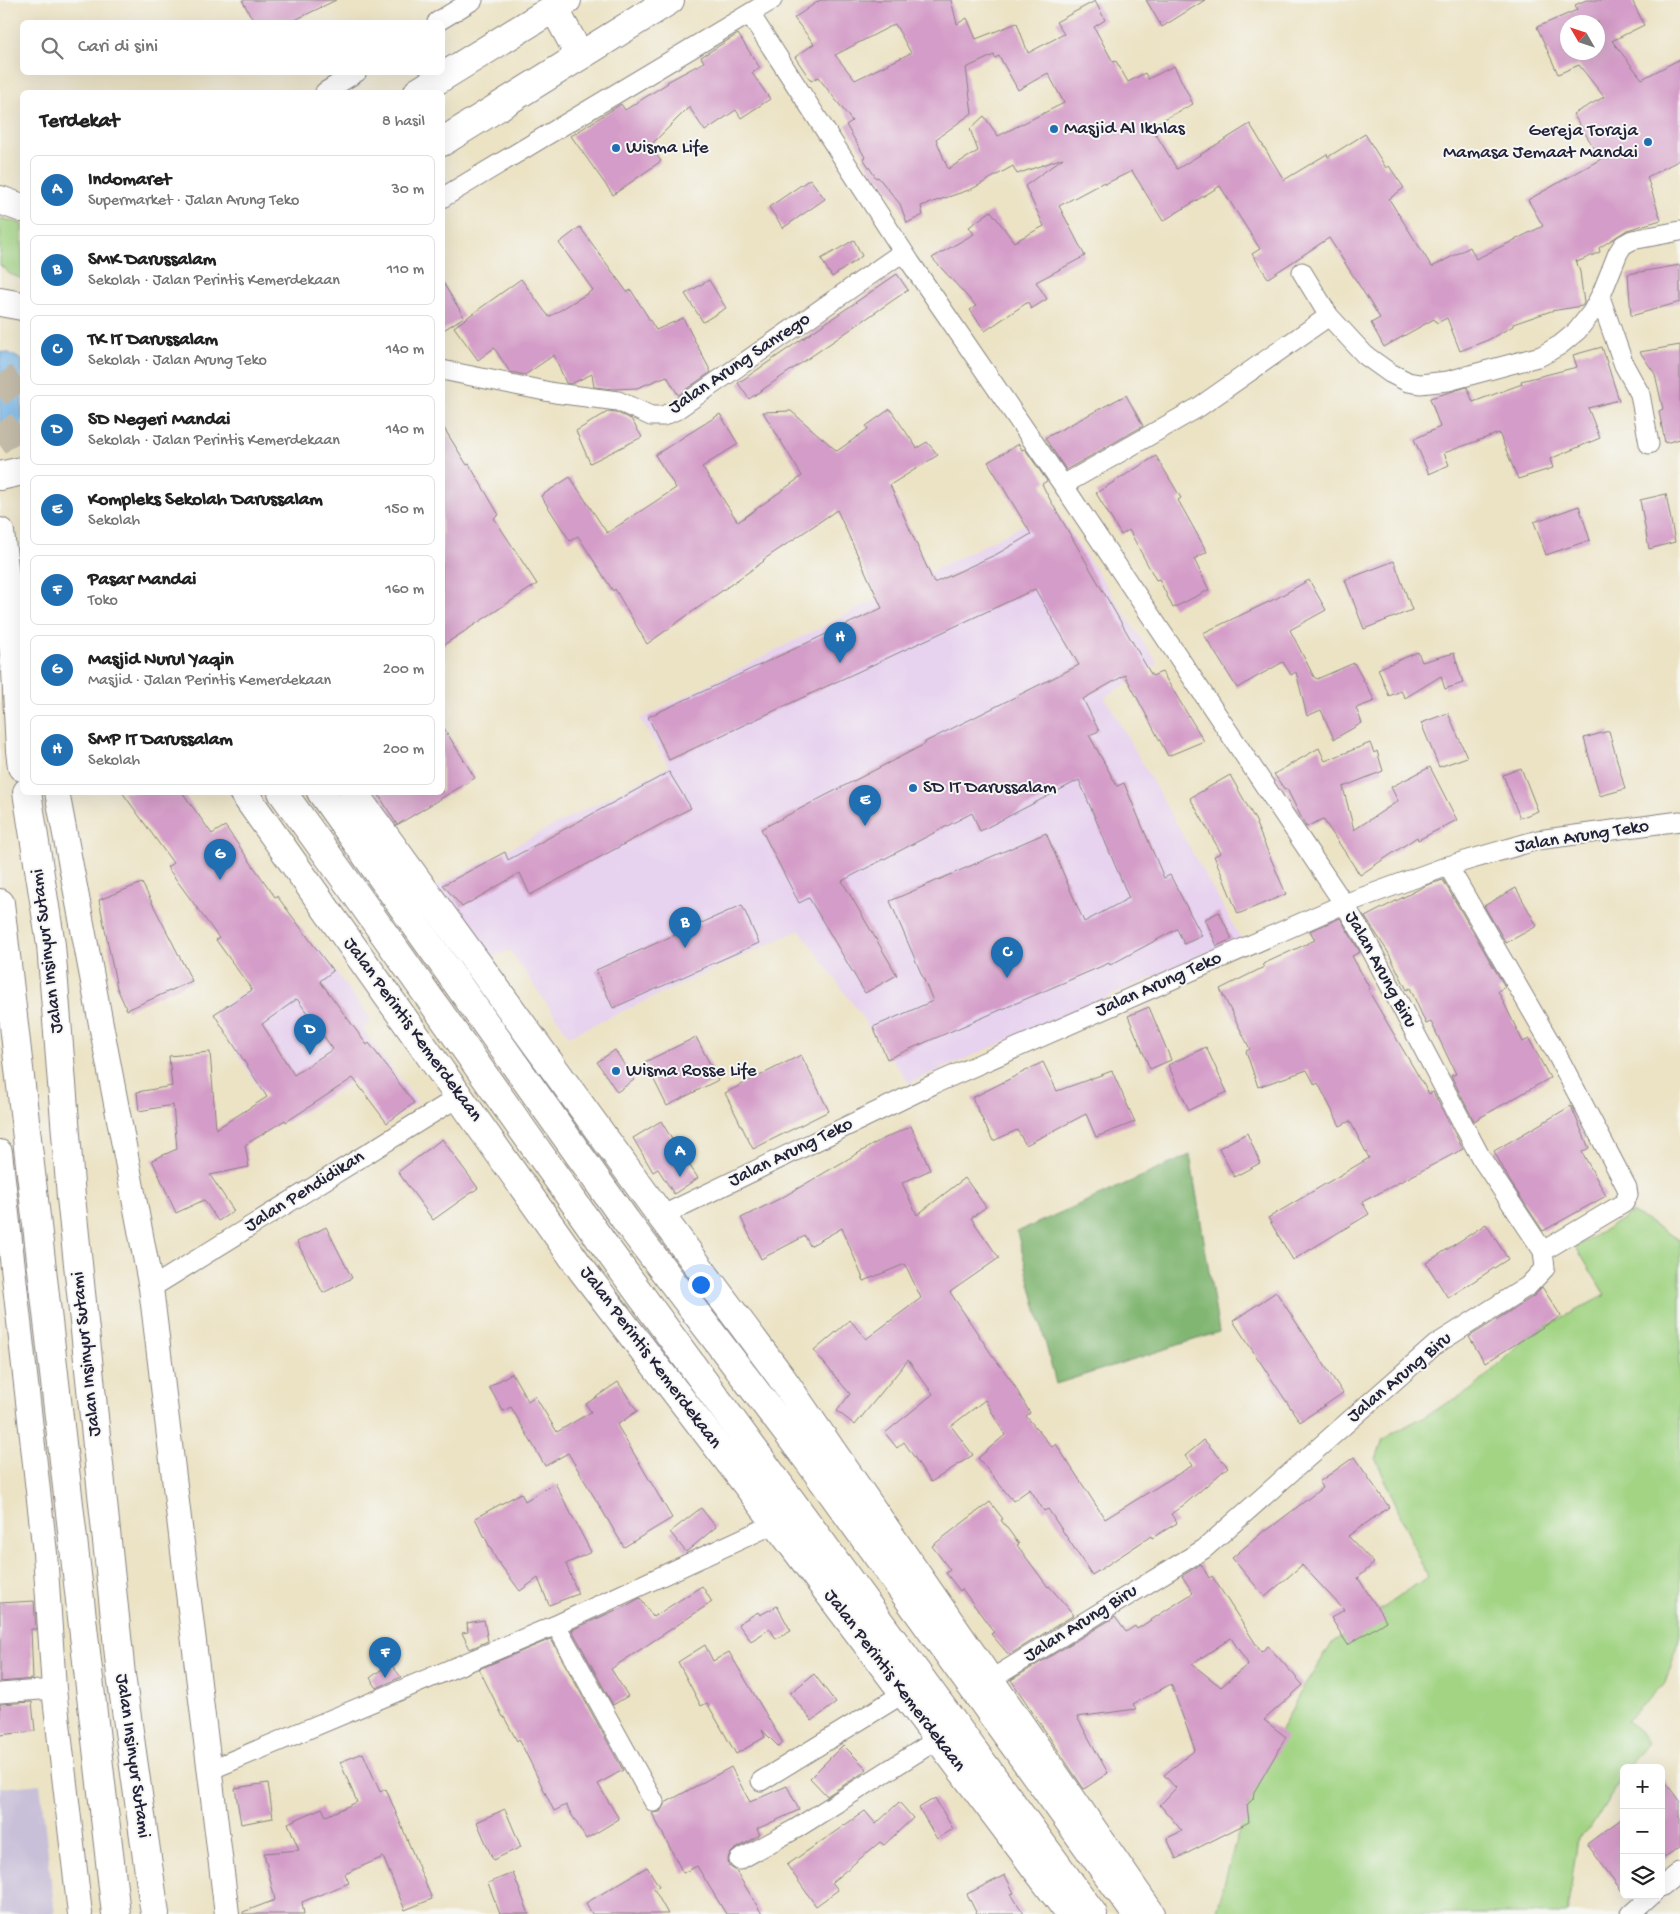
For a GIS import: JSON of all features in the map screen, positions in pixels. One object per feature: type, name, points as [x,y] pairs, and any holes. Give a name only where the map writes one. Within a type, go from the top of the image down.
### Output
[{"type":"main road","points":[[445,140],[670,0]]},
{"type":"main road","points":[[421,90],[560,4],[580,56]]},
{"type":"main road","points":[[0,200],[20,207]]},
{"type":"main road","points":[[0,302],[20,306]]},
{"type":"main road","points":[[0,532],[20,683],[20,751]]},
{"type":"main road","name":"Jalan Insinyur Sutami","points":[[27,795],[51,945],[71,1197],[119,1655],[155,1914]]},
{"type":"main road","name":"Jalan Perintis Kemerdekaan","points":[[245,795],[582,1270],[776,1523],[1070,1914]]},
{"type":"main road","name":"Jalan Perintis Kemerdekaan","points":[[284,795],[584,1218],[1093,1914]]},
{"type":"main road","points":[[323,795],[620,1214],[811,1464],[1136,1914]]},
{"type":"main road","points":[[355,795],[661,1216],[781,1377],[1151,1914]]},
{"type":"main road","name":"Jalan Insinyur Sutami","points":[[0,903],[116,1914]]},
{"type":"street","points":[[440,20],[473,0]]},
{"type":"street","points":[[445,196],[772,0]]},
{"type":"street","name":"Jalan Arung Biru","points":[[750,14],[903,252],[1063,485],[1344,904],[1365,938],[1481,1158],[1544,1251],[1545,1268],[1528,1286],[1435,1345],[1204,1549],[990,1680]]},
{"type":"street","points":[[328,90],[352,75]]},
{"type":"street","points":[[1302,272],[1329,316],[1365,355],[1390,374],[1408,382],[1431,384],[1541,356],[1577,331],[1592,312],[1618,253],[1624,245],[1632,240],[1680,231]]},
{"type":"street","name":"Jalan Arung Sanrego","points":[[445,371],[555,393],[618,402],[652,416],[663,416],[676,410],[903,252]]},
{"type":"street","points":[[1600,297],[1624,366],[1640,394],[1649,444]]},
{"type":"street","points":[[1063,485],[1199,406],[1329,316]]},
{"type":"street","points":[[58,795],[151,1288],[227,1914]]},
{"type":"street","name":"Jalan Arung Teko","points":[[661,1216],[934,1084],[1344,904],[1448,866],[1538,840],[1680,821]]},
{"type":"street","points":[[1448,866],[1554,1049],[1627,1188],[1628,1195],[1624,1203],[1544,1251]]},
{"type":"street","name":"Jalan Pendidikan","points":[[151,1288],[460,1096]]},
{"type":"street","points":[[0,1152],[45,1553],[54,1689],[80,1914]]},
{"type":"street","points":[[210,1770],[556,1625],[776,1523]]},
{"type":"street","points":[[556,1625],[654,1802]]},
{"type":"street","points":[[0,1693],[54,1689]]},
{"type":"street","points":[[761,1781],[904,1693]]},
{"type":"street","points":[[739,1860],[797,1828],[938,1739]]},
{"type":"street","points":[[1665,1884],[1680,1872]]},
{"type":"street","points":[[1631,1914],[1648,1899]]},
{"type":"shaded area","points":[[1055,509],[1158,664],[1105,697],[1241,939],[909,1083],[800,930],[569,1036],[510,950],[493,957],[435,887],[669,766],[640,719]]},
{"type":"shaded area","points":[[317,946],[372,1021],[362,1029],[417,1102],[386,1125],[353,1081],[285,1123],[265,1091],[262,1093],[212,1013]]},
{"type":"shaded area","points":[[40,1784],[55,1914],[0,1914],[0,1788]]},
{"type":"green space","points":[[0,218],[20,223],[20,278],[10,274],[0,265]]},
{"type":"green space","points":[[1190,1155],[1219,1332],[1056,1384],[1017,1232]]},
{"type":"green space","points":[[1633,1213],[1680,1240],[1680,1640],[1665,1684],[1627,1720],[1648,1743],[1630,1764],[1620,1764],[1620,1780],[1590,1829],[1578,1837],[1567,1914],[1216,1914],[1236,1840],[1258,1774],[1300,1693],[1333,1642],[1427,1577],[1376,1459],[1383,1439],[1473,1389],[1528,1336],[1605,1295],[1576,1247]]},
{"type":"water","points":[[0,352],[9,353],[20,359],[20,428],[12,433],[0,435]]},
{"type":"building","points":[[242,0],[336,0],[295,20],[253,20]]},
{"type":"building","points":[[820,0],[951,0],[957,24],[967,18],[976,39],[1017,23],[1028,53],[1064,34],[1056,22],[1095,1],[1105,20],[1094,27],[1113,62],[1116,61],[1128,82],[1145,73],[1148,79],[1174,66],[1193,104],[1151,126],[1177,169],[1250,124],[1284,180],[1327,154],[1328,157],[1365,134],[1386,168],[1389,166],[1404,188],[1389,199],[1432,267],[1470,247],[1476,259],[1543,226],[1528,200],[1601,159],[1573,114],[1604,97],[1579,65],[1558,74],[1537,27],[1560,17],[1560,60],[1605,60],[1605,15],[1565,15],[1577,10],[1575,5],[1586,0],[1632,0],[1644,25],[1612,41],[1642,79],[1680,59],[1680,160],[1647,177],[1661,220],[1627,230],[1599,248],[1600,252],[1577,262],[1576,260],[1580,272],[1584,303],[1582,306],[1551,311],[1513,324],[1513,326],[1488,340],[1460,351],[1447,318],[1437,323],[1434,319],[1384,347],[1371,323],[1380,318],[1329,238],[1268,278],[1252,254],[1260,249],[1220,186],[1163,221],[1132,171],[1105,184],[1104,182],[1059,206],[1085,256],[1036,282],[1047,299],[1031,309],[1028,302],[985,331],[970,310],[976,306],[932,258],[974,234],[969,227],[991,211],[1014,242],[1044,226],[1025,186],[1063,158],[1017,174],[1013,166],[972,189],[921,206],[923,215],[907,223],[900,204],[878,177],[876,178],[863,158],[865,157],[846,125],[852,121],[818,77],[811,81],[795,57],[814,44],[794,18]],"holes":[[[895,24],[911,53],[855,80],[835,55]],[[994,55],[995,58],[999,56],[1018,90],[1048,73],[1064,103],[998,136],[984,116],[970,129],[978,151],[948,169],[936,139],[972,113],[966,68]]]},
{"type":"building","points":[[1146,0],[1205,0],[1162,27]]},
{"type":"building","points":[[738,34],[760,68],[752,73],[770,99],[741,118],[736,110],[705,131],[689,107],[650,146],[661,161],[613,195],[571,136],[621,104],[625,110],[667,82],[704,62],[701,57]]},
{"type":"building","points":[[810,179],[825,199],[783,228],[769,207]]},
{"type":"building","points":[[580,227],[627,292],[631,290],[656,330],[683,318],[711,372],[678,395],[667,376],[637,388],[614,389],[594,387],[592,374],[571,384],[566,383],[554,355],[525,375],[510,372],[494,348],[478,360],[454,327],[521,279],[549,317],[593,290],[559,243]]},
{"type":"building","points":[[854,240],[862,256],[832,277],[821,259]]},
{"type":"building","points":[[1680,265],[1680,302],[1631,316],[1628,274]]},
{"type":"building","points":[[897,274],[908,290],[749,399],[738,383]]},
{"type":"building","points":[[709,280],[726,308],[703,322],[685,294]]},
{"type":"building","points":[[445,286],[464,317],[445,329]]},
{"type":"building","points":[[1680,345],[1680,439],[1665,443],[1659,411],[1663,409],[1655,374],[1640,352]]},
{"type":"building","points":[[1602,347],[1619,400],[1588,408],[1600,438],[1550,459],[1553,468],[1518,479],[1499,433],[1444,453],[1449,465],[1429,474],[1414,439],[1440,427],[1430,398],[1467,387],[1473,402],[1522,384],[1521,381],[1577,367],[1573,355]]},
{"type":"building","points":[[1126,395],[1143,426],[1066,470],[1045,438]]},
{"type":"building","points":[[890,409],[917,448],[927,442],[938,455],[890,485],[934,583],[997,554],[1031,534],[988,462],[1019,444],[1022,450],[1025,449],[1047,481],[1042,484],[1048,496],[1152,676],[1162,672],[1204,741],[1168,756],[1125,675],[1083,699],[1099,731],[1089,735],[1117,786],[1124,783],[1164,878],[1170,875],[1202,936],[1184,944],[1177,929],[1110,965],[1109,963],[887,1059],[873,1027],[933,1001],[890,901],[1046,833],[1084,922],[1129,898],[1079,780],[980,831],[972,813],[842,881],[897,975],[865,993],[809,898],[799,903],[761,829],[925,744],[925,742],[1079,665],[1035,589],[669,760],[648,717],[882,608],[837,510],[763,560],[647,644],[615,589],[613,591],[578,536],[570,541],[541,496],[570,477],[607,533],[676,488],[655,455],[720,414],[738,444],[702,467],[738,522],[802,476],[763,412],[791,411],[837,451],[868,429],[866,426]]},
{"type":"building","points":[[609,411],[631,419],[642,437],[590,463],[576,431]]},
{"type":"building","points":[[445,430],[467,465],[469,464],[499,515],[494,518],[537,584],[445,644]]},
{"type":"building","points":[[1156,456],[1181,498],[1178,500],[1207,552],[1194,559],[1209,590],[1173,608],[1159,579],[1156,580],[1129,530],[1121,535],[1096,493]]},
{"type":"building","points":[[1666,494],[1675,542],[1649,549],[1640,500]]},
{"type":"building","points":[[1579,506],[1590,540],[1546,555],[1534,522]]},
{"type":"building","points":[[1394,561],[1412,610],[1364,629],[1345,580]]},
{"type":"building","points":[[1309,580],[1326,610],[1290,630],[1314,677],[1317,679],[1354,663],[1375,701],[1356,708],[1362,723],[1334,739],[1321,710],[1307,716],[1296,672],[1291,675],[1283,662],[1237,688],[1203,633],[1277,598]]},
{"type":"building","points":[[1418,652],[1422,662],[1454,653],[1463,683],[1445,689],[1441,676],[1405,698],[1401,691],[1389,696],[1378,669]]},
{"type":"building","points":[[1448,713],[1467,757],[1439,767],[1421,723]]},
{"type":"building","points":[[445,730],[475,778],[397,825],[379,795],[445,795]]},
{"type":"building","points":[[1609,731],[1625,789],[1600,796],[1584,738]]},
{"type":"building","points":[[1370,743],[1374,753],[1377,751],[1383,771],[1343,787],[1354,830],[1398,801],[1391,787],[1430,767],[1457,820],[1418,840],[1417,837],[1360,875],[1323,819],[1306,827],[1287,789],[1285,790],[1274,774],[1319,748],[1325,761]]},
{"type":"building","points":[[1521,768],[1538,811],[1520,818],[1503,775]]},
{"type":"building","points":[[669,772],[691,808],[530,895],[520,873],[462,907],[443,885],[505,852],[508,860]]},
{"type":"building","points":[[1230,775],[1257,823],[1286,894],[1238,914],[1214,856],[1221,853],[1190,798]]},
{"type":"building","points":[[124,795],[184,795],[212,834],[225,826],[275,897],[277,896],[333,971],[320,981],[367,1045],[369,1043],[414,1103],[387,1123],[353,1078],[286,1122],[285,1120],[245,1145],[249,1167],[210,1175],[234,1211],[218,1221],[204,1200],[176,1213],[152,1160],[177,1149],[173,1105],[139,1111],[137,1092],[172,1086],[169,1056],[210,1052],[216,1129],[267,1097],[214,1014],[252,990],[216,940],[219,938],[167,867],[173,863]],"holes":[[[297,999],[333,1049],[294,1075],[262,1024]]]},
{"type":"building","points":[[1443,880],[1505,987],[1498,991],[1523,1042],[1529,1039],[1550,1078],[1474,1121],[1451,1076],[1456,1074],[1431,1022],[1426,1024],[1410,988],[1407,990],[1388,952],[1365,917],[1427,885]]},
{"type":"building","points":[[142,883],[192,981],[127,1010],[117,988],[99,900]]},
{"type":"building","points":[[1516,888],[1537,926],[1506,943],[1484,906]]},
{"type":"building","points":[[742,905],[759,943],[613,1008],[596,970]]},
{"type":"building","points":[[1219,912],[1232,939],[1217,946],[1205,919]]},
{"type":"building","points":[[1340,918],[1360,952],[1352,956],[1370,989],[1368,990],[1429,1094],[1433,1092],[1463,1149],[1362,1202],[1369,1214],[1293,1260],[1268,1218],[1369,1158],[1350,1121],[1340,1126],[1318,1083],[1315,1085],[1307,1070],[1258,1087],[1246,1051],[1250,1049],[1220,989],[1264,967],[1263,964],[1315,940],[1310,931]]},
{"type":"building","points":[[1149,1007],[1171,1060],[1150,1069],[1128,1016]]},
{"type":"building","points":[[696,1037],[718,1080],[667,1106],[645,1062]]},
{"type":"building","points":[[1206,1047],[1227,1092],[1189,1110],[1168,1065]]},
{"type":"building","name":"Wisma Rosse Life","points":[[615,1050],[634,1080],[617,1092],[597,1062]]},
{"type":"building","points":[[801,1055],[829,1111],[753,1149],[725,1093]]},
{"type":"building","points":[[1043,1062],[1057,1091],[1112,1071],[1135,1122],[1096,1137],[1086,1114],[1026,1145],[1017,1130],[993,1141],[972,1098]]},
{"type":"building","points":[[1571,1106],[1589,1148],[1582,1152],[1606,1196],[1543,1231],[1511,1183],[1494,1151]]},
{"type":"building","points":[[661,1121],[685,1161],[698,1178],[674,1194],[658,1169],[653,1172],[633,1138]]},
{"type":"building","points":[[911,1126],[930,1170],[902,1183],[917,1215],[965,1178],[986,1207],[971,1218],[999,1258],[950,1292],[1011,1380],[1030,1413],[1026,1416],[1052,1447],[1056,1444],[1105,1519],[1193,1465],[1185,1456],[1204,1440],[1228,1467],[1171,1514],[1177,1523],[1152,1538],[1151,1536],[1092,1575],[1048,1509],[1044,1511],[1030,1489],[1013,1501],[978,1458],[1005,1435],[985,1400],[951,1426],[973,1455],[931,1482],[904,1442],[897,1448],[885,1433],[933,1394],[908,1360],[855,1425],[837,1411],[850,1394],[814,1351],[850,1320],[866,1339],[921,1298],[905,1264],[864,1281],[842,1228],[810,1246],[805,1236],[761,1259],[741,1218],[783,1197],[879,1141]]},
{"type":"building","points":[[1247,1133],[1260,1163],[1234,1177],[1219,1148]]},
{"type":"building","points":[[442,1139],[478,1188],[433,1220],[398,1172]]},
{"type":"building","points":[[1486,1224],[1508,1259],[1448,1298],[1426,1263]]},
{"type":"building","points":[[326,1227],[352,1278],[323,1293],[297,1242]]},
{"type":"building","points":[[1542,1287],[1561,1316],[1485,1363],[1469,1337],[1534,1296]]},
{"type":"building","points":[[1276,1292],[1343,1393],[1300,1422],[1233,1321]]},
{"type":"building","points":[[512,1373],[528,1401],[535,1396],[557,1432],[591,1412],[586,1404],[618,1382],[637,1411],[617,1425],[672,1518],[624,1547],[568,1453],[545,1466],[511,1407],[503,1411],[489,1387]]},
{"type":"building","points":[[1354,1457],[1389,1507],[1348,1536],[1374,1563],[1358,1578],[1386,1621],[1348,1645],[1331,1618],[1344,1610],[1302,1565],[1265,1597],[1232,1558],[1265,1530],[1322,1488],[1319,1482]]},
{"type":"building","points":[[555,1483],[591,1552],[566,1564],[578,1594],[549,1605],[538,1578],[520,1591],[496,1559],[475,1518],[521,1493],[525,1501]]},
{"type":"building","points":[[990,1502],[1019,1544],[1017,1545],[1048,1587],[1074,1615],[1009,1655],[991,1634],[994,1632],[962,1589],[960,1591],[946,1573],[950,1570],[932,1546]]},
{"type":"building","points":[[701,1508],[716,1527],[686,1552],[670,1532]]},
{"type":"building","points":[[1201,1564],[1209,1578],[1212,1576],[1261,1652],[1268,1646],[1303,1685],[1264,1720],[1286,1737],[1254,1792],[1253,1799],[1247,1805],[1249,1822],[1176,1859],[1167,1838],[1182,1831],[1160,1805],[1176,1788],[1164,1775],[1195,1750],[1171,1684],[1133,1704],[1136,1709],[1077,1717],[1108,1773],[1084,1789],[1011,1680],[1115,1617],[1126,1632],[1135,1626],[1137,1629],[1193,1593],[1182,1576]],"holes":[[[1231,1638],[1248,1664],[1221,1687],[1192,1664]]]},
{"type":"building","points":[[702,1586],[712,1602],[611,1669],[628,1696],[613,1705],[572,1630],[617,1611],[640,1598],[653,1617]]},
{"type":"building","points":[[34,1601],[36,1629],[31,1629],[33,1679],[0,1682],[0,1603]]},
{"type":"building","points":[[777,1606],[791,1631],[776,1639],[770,1629],[751,1641],[738,1624],[758,1612],[760,1615]]},
{"type":"building","points":[[484,1620],[488,1641],[470,1649],[462,1633],[468,1632],[467,1623]]},
{"type":"building","points":[[551,1639],[623,1770],[598,1784],[619,1819],[586,1839],[566,1805],[554,1811],[519,1739],[517,1741],[503,1717],[479,1669]]},
{"type":"building","points":[[705,1645],[713,1661],[729,1652],[783,1743],[779,1747],[762,1730],[765,1737],[736,1754],[707,1703],[701,1706],[678,1662]]},
{"type":"building","points":[[390,1663],[401,1677],[377,1688],[370,1678]]},
{"type":"building","points":[[814,1674],[836,1703],[812,1721],[790,1693]]},
{"type":"building","points":[[32,1702],[35,1731],[0,1735],[0,1704]]},
{"type":"building","points":[[843,1745],[867,1769],[827,1796],[810,1778]]},
{"type":"building","points":[[363,1753],[380,1792],[386,1789],[432,1899],[405,1910],[383,1857],[345,1874],[349,1883],[302,1902],[304,1914],[243,1914],[243,1912],[275,1900],[264,1853],[299,1850],[288,1823],[322,1808],[326,1816],[357,1802],[340,1762]]},
{"type":"building","points":[[731,1767],[750,1802],[787,1786],[799,1810],[757,1829],[760,1835],[729,1855],[729,1866],[736,1871],[762,1914],[726,1914],[697,1866],[683,1873],[652,1813],[660,1812],[665,1803]]},
{"type":"building","points":[[1665,1781],[1680,1802],[1680,1846],[1665,1857]]},
{"type":"building","points":[[268,1783],[273,1818],[241,1824],[235,1788]]},
{"type":"building","points":[[935,1798],[953,1829],[937,1839],[919,1808]]},
{"type":"building","points":[[899,1802],[913,1818],[884,1845],[880,1842],[832,1882],[838,1890],[816,1906],[787,1865],[865,1811],[876,1824]]},
{"type":"building","points":[[505,1809],[521,1847],[493,1860],[477,1822]]},
{"type":"building","points":[[1620,1820],[1620,1889],[1587,1844]]},
{"type":"building","points":[[647,1867],[659,1886],[654,1889],[668,1914],[592,1914],[586,1903]]},
{"type":"building","points":[[513,1873],[529,1914],[500,1914],[488,1883]]},
{"type":"building","points":[[1005,1875],[1014,1893],[1011,1894],[1024,1914],[977,1914],[967,1894]]},
{"type":"tunnel","points":[[0,374],[20,401]]},
{"type":"tunnel","points":[[0,422],[20,449]]},
{"type":"place","name":"Masjid Al Ikhlas","points":[[1054,129]]},
{"type":"place","name":"Gereja Toraja Mamasa Jemaat Mandai","points":[[1648,142]]},
{"type":"place","name":"Wisma Life","points":[[616,148]]},
{"type":"place","name":"SMP IT Darussalam","points":[[840,663]]},
{"type":"place","name":"SD IT Darussalam","points":[[913,788]]},
{"type":"place","name":"Kompleks Sekolah Darussalam","points":[[865,826]]},
{"type":"place","name":"Masjid Nurul Yaqin","points":[[220,880]]},
{"type":"place","name":"SMK Darussalam","points":[[685,948]]},
{"type":"place","name":"TK IT Darussalam","points":[[1007,978]]},
{"type":"place","name":"SD Negeri Mandai","points":[[310,1055]]},
{"type":"place","name":"Wisma Rosse Life","points":[[616,1071]]},
{"type":"place","name":"Indomaret","points":[[680,1177]]},
{"type":"place","name":"Pasar Mandai","points":[[385,1678]]}]
